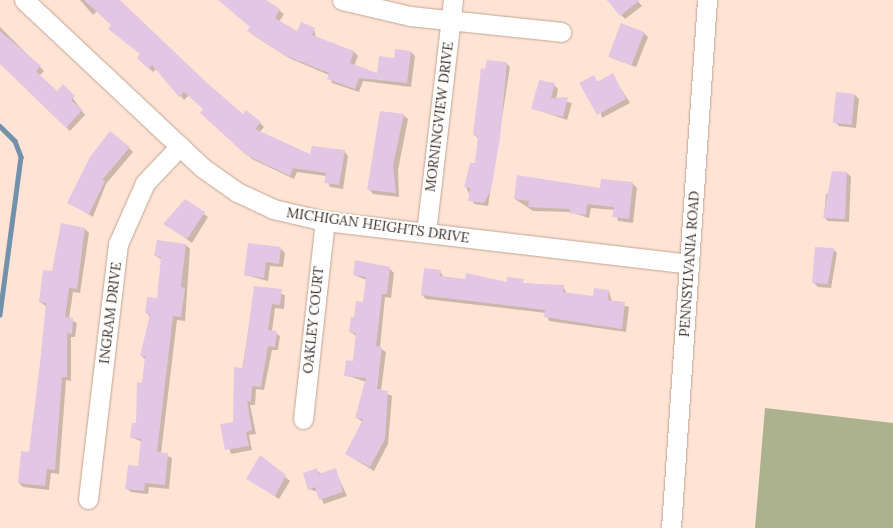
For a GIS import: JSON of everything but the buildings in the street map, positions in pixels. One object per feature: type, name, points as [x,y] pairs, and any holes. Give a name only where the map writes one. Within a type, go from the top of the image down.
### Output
[{"type":"street","name":"MICHIGAN HEIGHTS DRIVE","points":[[24,0],[180,146],[219,180],[251,200],[325,220],[690,264]]},
{"type":"street","points":[[342,0],[381,11],[562,32]]},
{"type":"street","name":"MORNINGVIEW DRIVE","points":[[426,233],[453,0]]},
{"type":"street","name":"PENNSYLVANIA ROAD","points":[[671,528],[706,0]]},
{"type":"street","name":"INGRAM DRIVE","points":[[88,498],[118,244],[141,190],[180,146]]},
{"type":"street","name":"OAKLEY COURT","points":[[303,419],[325,220]]},
{"type":"green space","points":[[765,408],[893,423],[893,528],[755,528]]},
{"type":"waterway","points":[[0,126],[15,141],[21,157],[0,315]]}]
